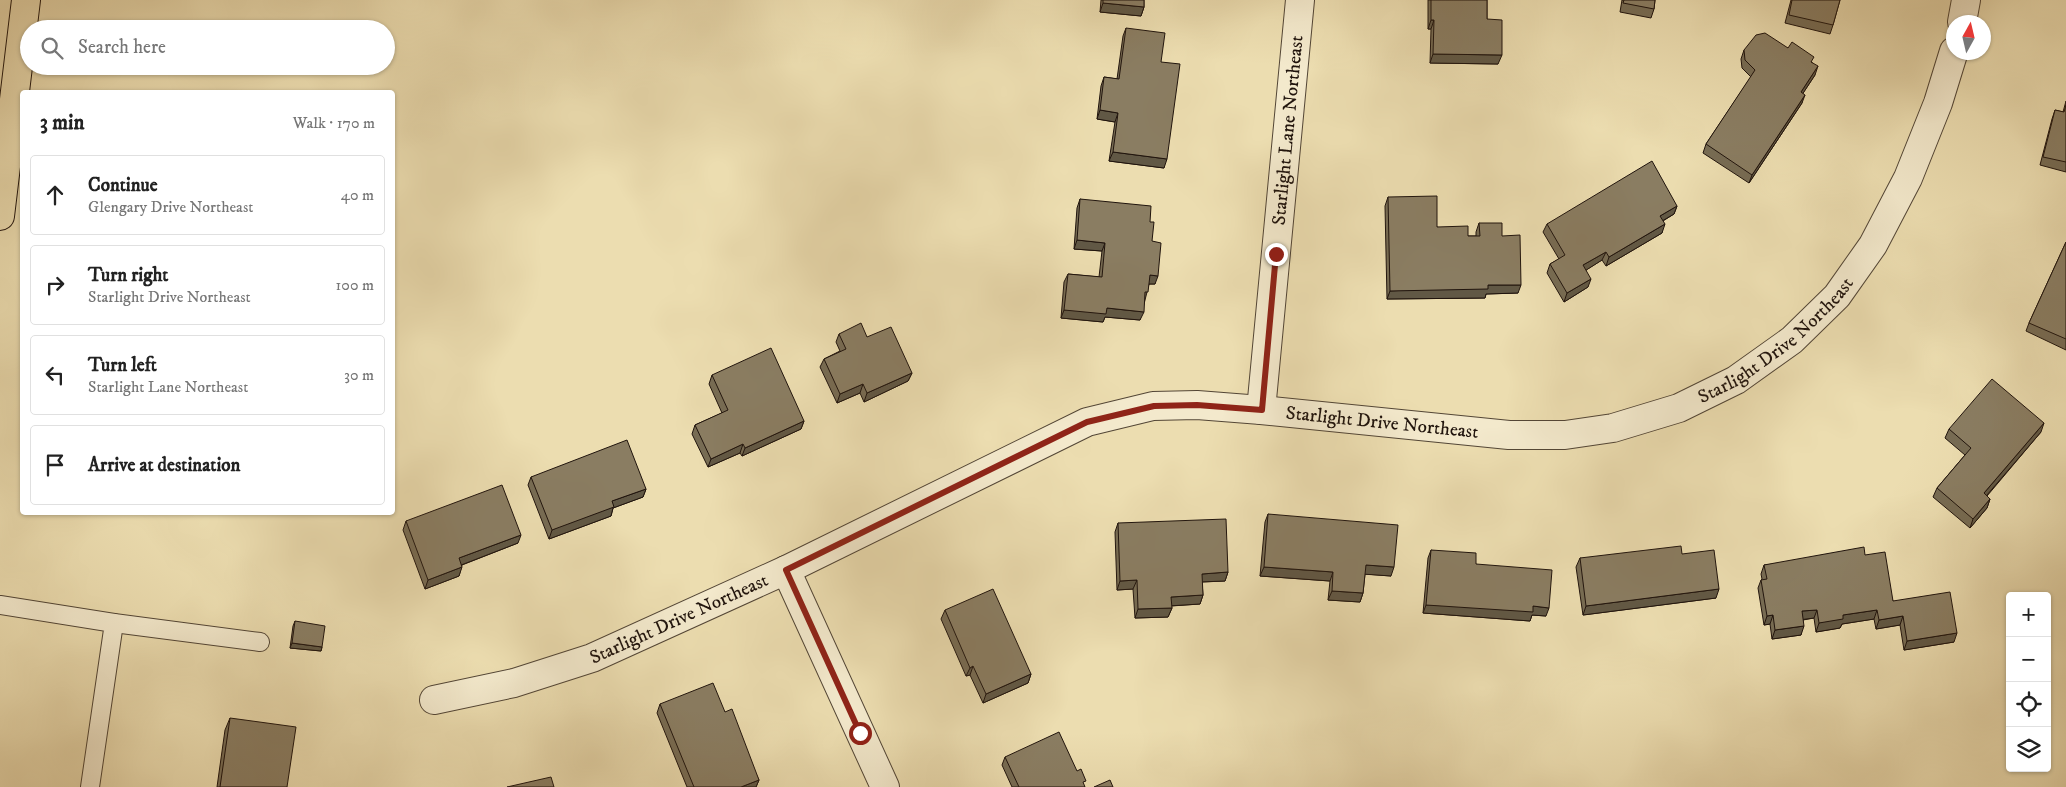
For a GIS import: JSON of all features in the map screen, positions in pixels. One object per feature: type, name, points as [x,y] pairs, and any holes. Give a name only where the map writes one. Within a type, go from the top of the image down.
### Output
[{"type":"highway","points":[[24,20],[26,0]]},
{"type":"highway","points":[[0,216],[20,50]]},
{"type":"street","name":"Starlight Lane Northeast","points":[[1262,410],[1300,0]]},
{"type":"street","points":[[1963,15],[1966,0]]},
{"type":"street","name":"Starlight Drive Northeast","points":[[434,700],[514,682],[592,658],[786,570],[1087,422],[1154,406],[1197,405],[1262,410],[1509,435],[1565,434],[1613,428],[1679,408],[1736,380],[1799,333],[1837,296],[1873,245],[1908,178],[1938,103],[1951,60]]},
{"type":"street","points":[[786,570],[885,787]]},
{"type":"lane","points":[[0,605],[114,623],[260,642]]},
{"type":"lane","points":[[90,787],[114,623]]},
{"type":"building","points":[[1103,0],[1144,0],[1144,7],[1103,3]]},
{"type":"building","points":[[1431,0],[1487,0],[1487,19],[1502,20],[1502,55],[1433,54],[1434,20],[1431,20]]},
{"type":"building","points":[[1624,0],[1655,0],[1654,9],[1623,3]]},
{"type":"building","points":[[1792,0],[1840,0],[1833,25],[1789,15]]},
{"type":"building","points":[[1126,28],[1165,33],[1161,62],[1180,64],[1167,159],[1113,152],[1118,113],[1100,110],[1104,77],[1119,79]]},
{"type":"building","points":[[1765,33],[1788,48],[1792,42],[1814,57],[1811,62],[1818,66],[1801,92],[1805,95],[1752,175],[1706,144],[1755,70],[1745,60],[1744,50],[1756,35]]},
{"type":"building","points":[[2066,105],[2066,162],[2043,157],[2055,110],[2064,112]]},
{"type":"building","points":[[1652,161],[1677,206],[1660,216],[1665,224],[1609,257],[1606,252],[1583,265],[1591,279],[1567,293],[1550,264],[1565,255],[1547,224]]},
{"type":"building","points":[[1437,196],[1437,227],[1468,226],[1468,236],[1480,236],[1479,223],[1502,223],[1502,236],[1520,235],[1521,285],[1488,285],[1488,289],[1390,291],[1388,197]]},
{"type":"building","points":[[1080,199],[1151,206],[1150,222],[1154,222],[1152,241],[1161,243],[1158,276],[1150,275],[1148,292],[1145,292],[1144,312],[1107,308],[1106,314],[1064,310],[1068,274],[1102,277],[1105,243],[1077,240]]},
{"type":"building","points":[[2066,242],[2066,339],[2029,323]]},
{"type":"building","points":[[861,323],[867,337],[891,327],[912,373],[867,393],[863,384],[840,394],[824,359],[846,349],[839,334]]},
{"type":"building","points":[[771,348],[804,421],[745,448],[743,444],[711,459],[695,425],[728,410],[712,375]]},
{"type":"building","points":[[1992,379],[2044,423],[1984,493],[1990,499],[1973,519],[1937,488],[1971,448],[1949,429]]},
{"type":"building","points":[[627,440],[646,489],[612,501],[614,507],[552,530],[531,477]]},
{"type":"building","points":[[502,485],[521,535],[459,558],[462,567],[428,580],[406,521]]},
{"type":"building","points":[[1268,514],[1398,525],[1394,567],[1366,565],[1363,593],[1332,591],[1333,572],[1264,567]]},
{"type":"building","points":[[1226,519],[1228,572],[1202,574],[1203,595],[1171,597],[1172,608],[1138,609],[1137,580],[1120,581],[1118,523]]},
{"type":"building","points":[[1681,546],[1682,554],[1714,550],[1719,589],[1586,606],[1580,558]]},
{"type":"building","points":[[1864,547],[1865,555],[1885,552],[1893,601],[1950,592],[1957,633],[1907,641],[1903,616],[1879,620],[1877,610],[1843,615],[1843,619],[1819,623],[1817,610],[1802,611],[1804,626],[1775,630],[1773,615],[1767,616],[1761,580],[1767,579],[1764,565]]},
{"type":"building","points":[[1431,550],[1476,553],[1476,564],[1552,570],[1549,608],[1533,606],[1533,612],[1426,605]]},
{"type":"building","points":[[993,589],[1031,674],[986,694],[973,666],[970,668],[945,610]]},
{"type":"building","points":[[295,621],[325,626],[322,647],[292,643]]},
{"type":"building","points":[[713,683],[725,712],[732,709],[759,780],[741,787],[694,787],[660,704]]},
{"type":"building","points":[[230,718],[296,727],[287,787],[220,787]]},
{"type":"building","points":[[1059,732],[1077,771],[1081,769],[1086,781],[1083,782],[1085,787],[1019,787],[1005,757]]},
{"type":"building","points":[[551,777],[554,787],[507,787]]},
{"type":"building","points":[[1110,780],[1113,787],[1094,787]]},
{"type":"route","points":[[860,733],[786,570],[1087,422],[1154,406],[1197,405],[1262,410],[1276,254]]}]
